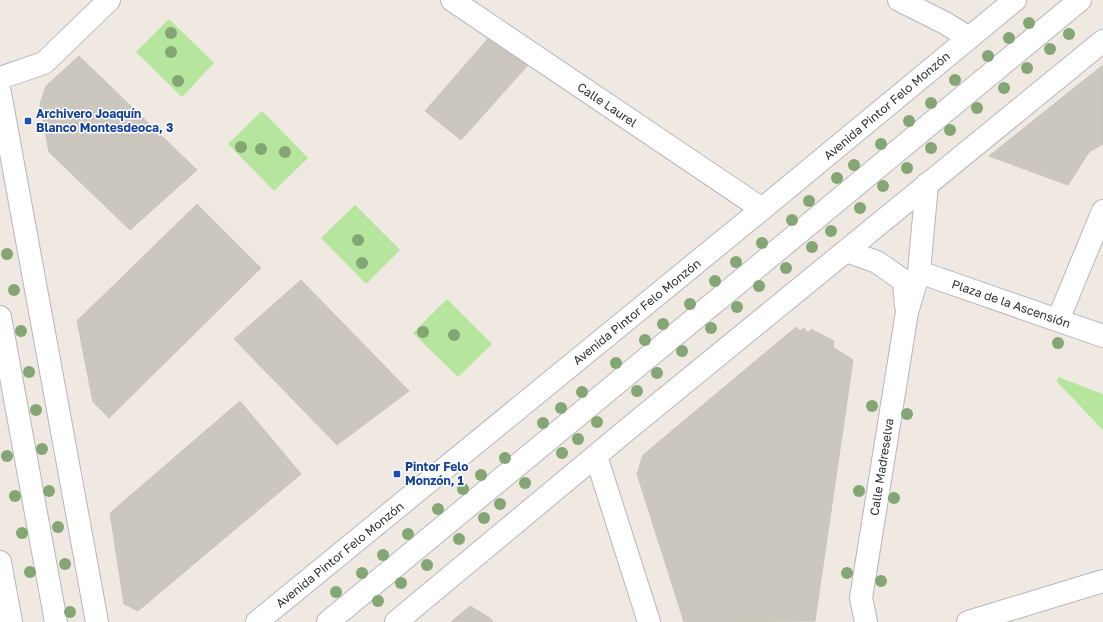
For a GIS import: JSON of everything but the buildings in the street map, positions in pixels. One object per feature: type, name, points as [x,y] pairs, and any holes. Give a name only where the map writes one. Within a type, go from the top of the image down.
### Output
[{"type":"street","points":[[0,78],[44,64],[109,0]]},
{"type":"street","name":"Calle Laurel","points":[[452,0],[762,210]]},
{"type":"street","points":[[899,0],[945,23],[969,38]]},
{"type":"street","name":"Avenida Pintor Felo Monzón","points":[[257,622],[762,210],[1015,0]]},
{"type":"street","points":[[328,622],[1080,0]]},
{"type":"street","points":[[396,622],[596,456],[1103,41]]},
{"type":"street","points":[[0,93],[98,622]]},
{"type":"street","name":"Calle Madreselva","points":[[866,622],[860,598],[907,312],[919,272],[927,184]]},
{"type":"street","points":[[1058,320],[1103,211]]},
{"type":"street","name":"Calle Madreselva","points":[[846,251],[877,262],[904,281],[907,312]]},
{"type":"street","name":"Plaza de la Ascensión","points":[[919,272],[1103,336]]},
{"type":"street","points":[[0,317],[56,622]]},
{"type":"street","points":[[596,456],[649,622]]},
{"type":"street","points":[[0,562],[11,622]]},
{"type":"street","points":[[968,622],[1032,613],[1103,581]]},
{"type":"green space","points":[[169,19],[214,63],[182,97],[136,52]]},
{"type":"green space","points":[[262,111],[308,158],[274,191],[228,144]]},
{"type":"green space","points":[[355,205],[400,250],[366,284],[321,238]]},
{"type":"green space","points":[[447,299],[492,344],[458,377],[413,333]]},
{"type":"green space","points":[[1058,377],[1103,394],[1103,430],[1057,382]]},
{"type":"place","name":"Archivero Joaquín Blanco Montesdeoca, 3","points":[[28,121]]},
{"type":"place","name":"Pintor Felo Monzón, 1","points":[[397,474]]}]
